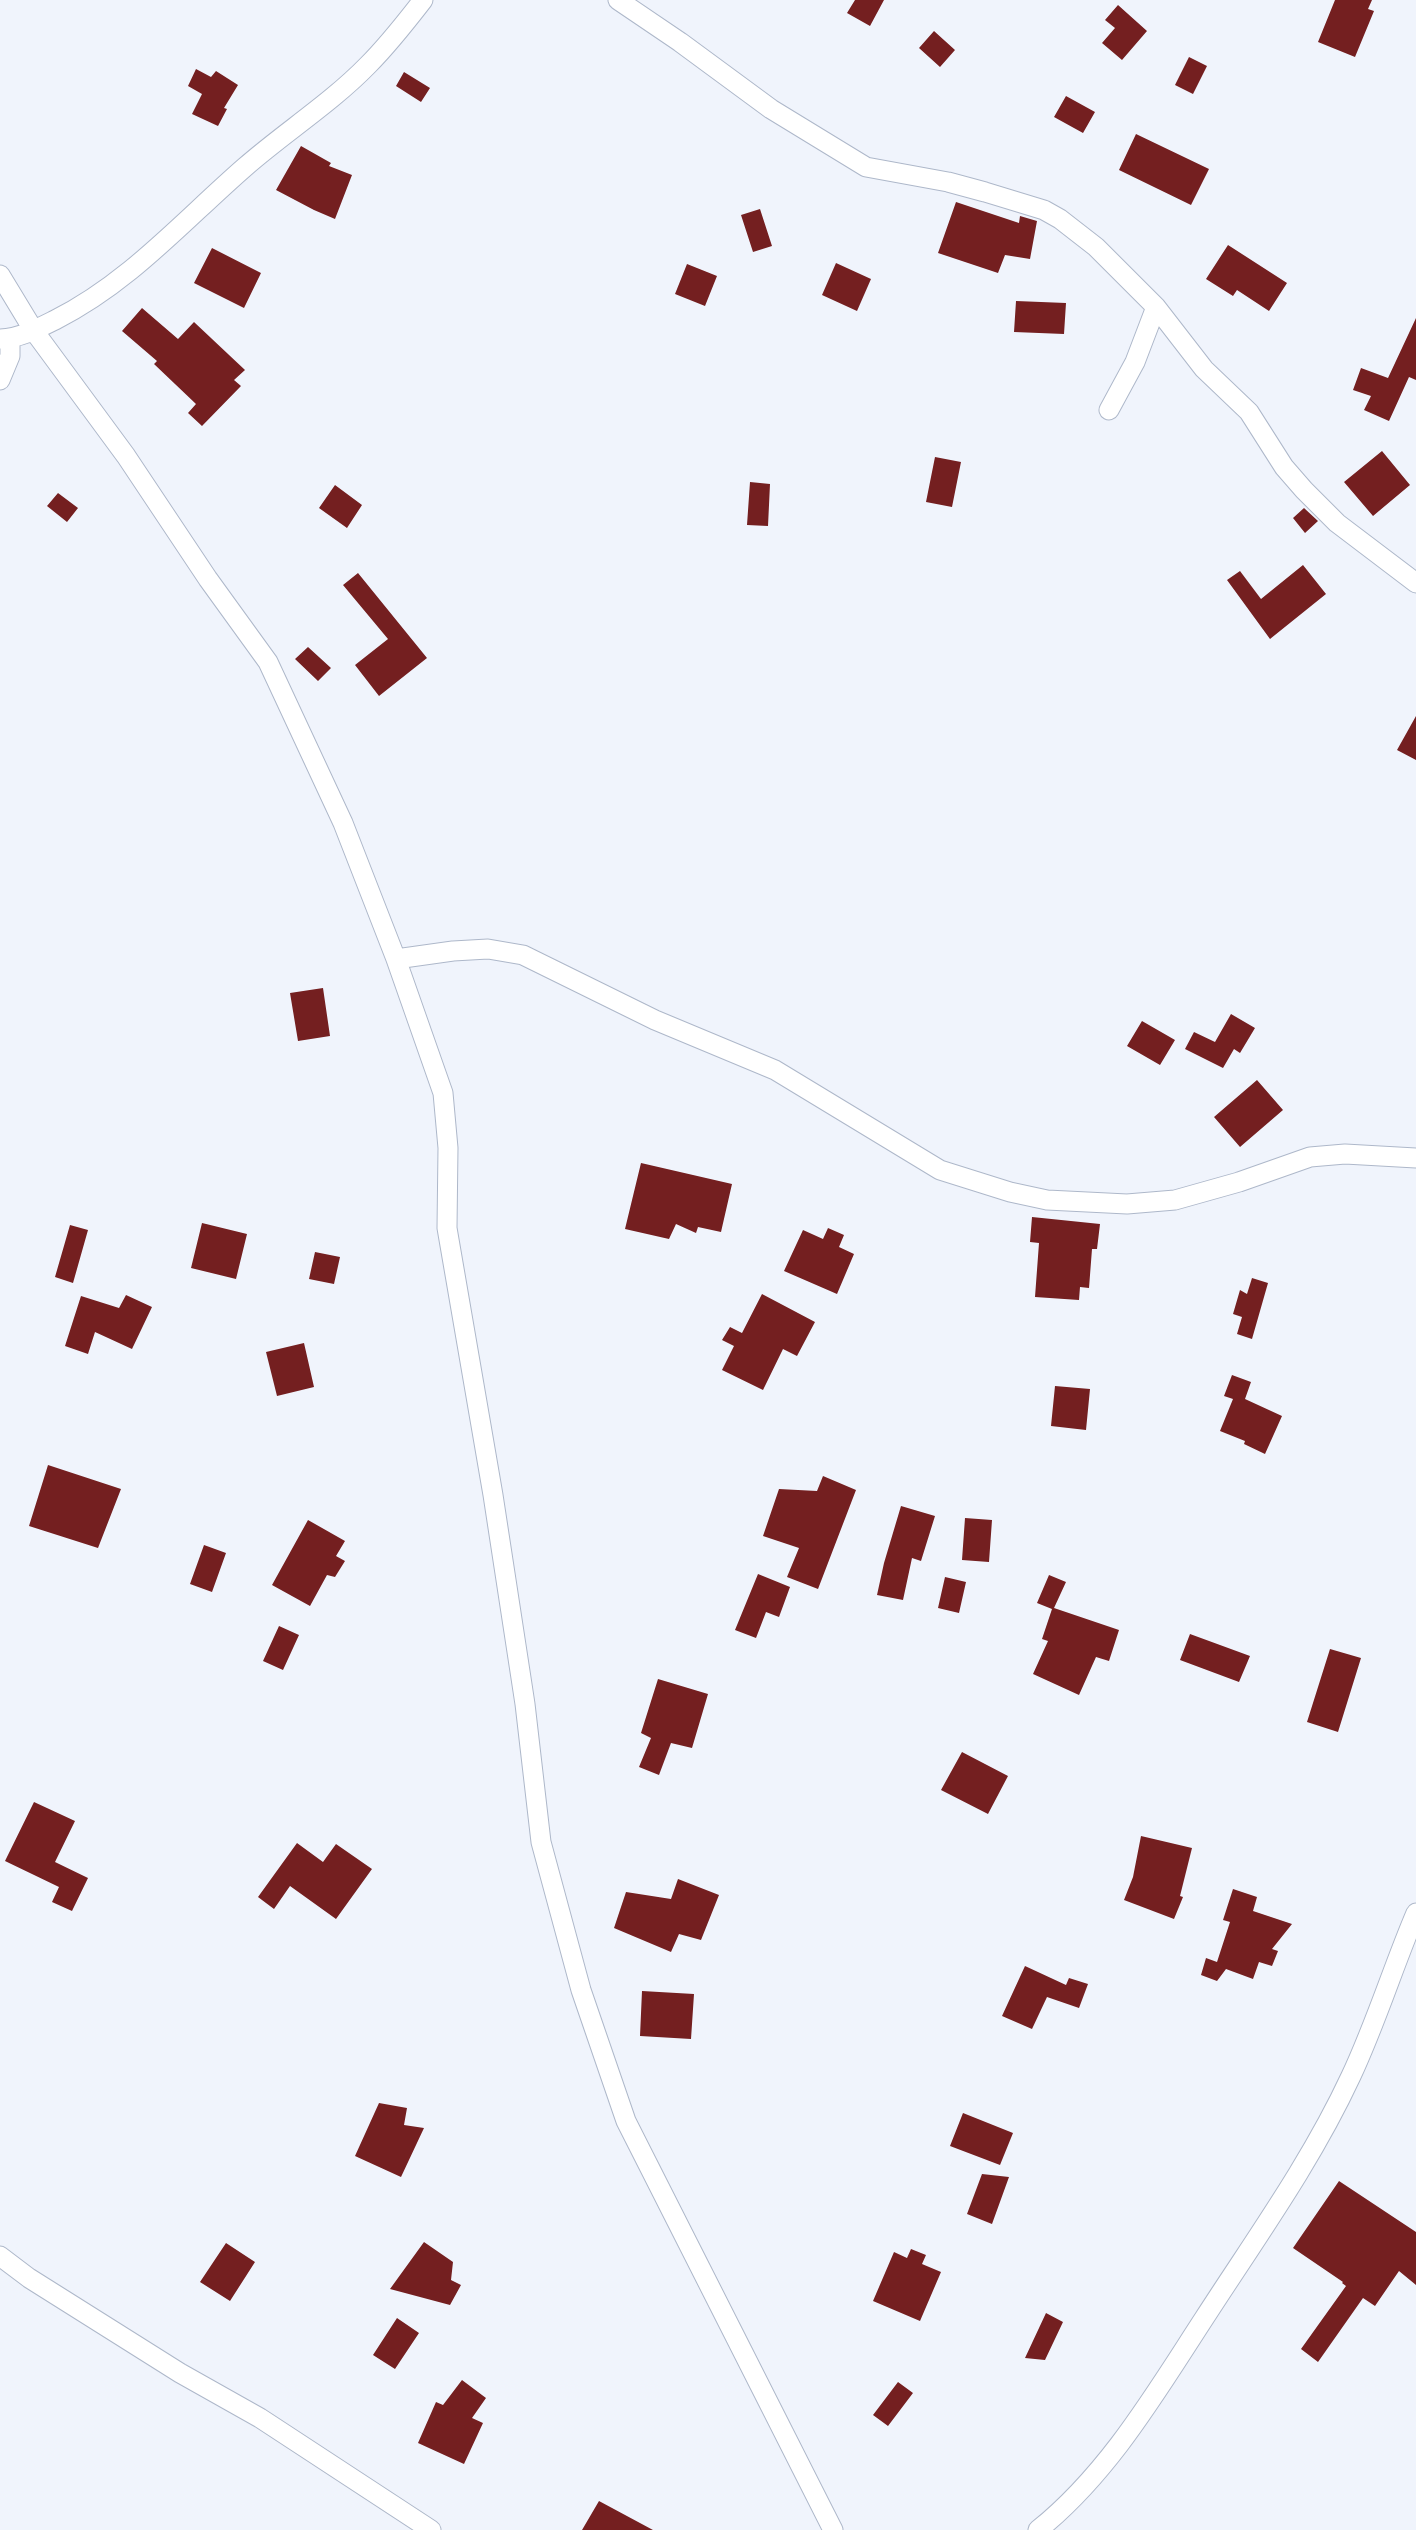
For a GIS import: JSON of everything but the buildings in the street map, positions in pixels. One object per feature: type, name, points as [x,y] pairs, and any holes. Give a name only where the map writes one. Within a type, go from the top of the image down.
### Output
[{"type":"street","points":[[0,380],[10,356],[5,339],[34,331],[113,285],[153,252],[259,154],[324,104],[368,65],[423,0]]},
{"type":"street","points":[[618,0],[680,41],[772,109],[866,167],[948,182],[1044,210],[1060,219],[1096,247],[1156,307],[1204,369],[1249,412],[1284,467],[1304,490],[1337,523],[1416,583]]},
{"type":"street","points":[[0,275],[34,331],[126,456],[208,579],[268,662],[343,823],[396,959],[443,1093],[448,1148],[447,1228],[493,1495],[525,1704],[541,1842],[581,1990],[626,2121],[833,2530]]},
{"type":"street","points":[[1109,410],[1135,362],[1156,307]]},
{"type":"street","points":[[396,959],[488,949],[523,956],[655,1020],[775,1070],[940,1170],[1010,1192],[1047,1200],[1127,1205],[1175,1199],[1240,1182],[1310,1157],[1345,1154],[1416,1158]]},
{"type":"street","points":[[1038,2530],[1088,2483],[1125,2436],[1170,2372],[1317,2143],[1351,2077],[1416,1913]]},
{"type":"street","points":[[0,2256],[180,2373],[299,2443],[431,2530]]}]
